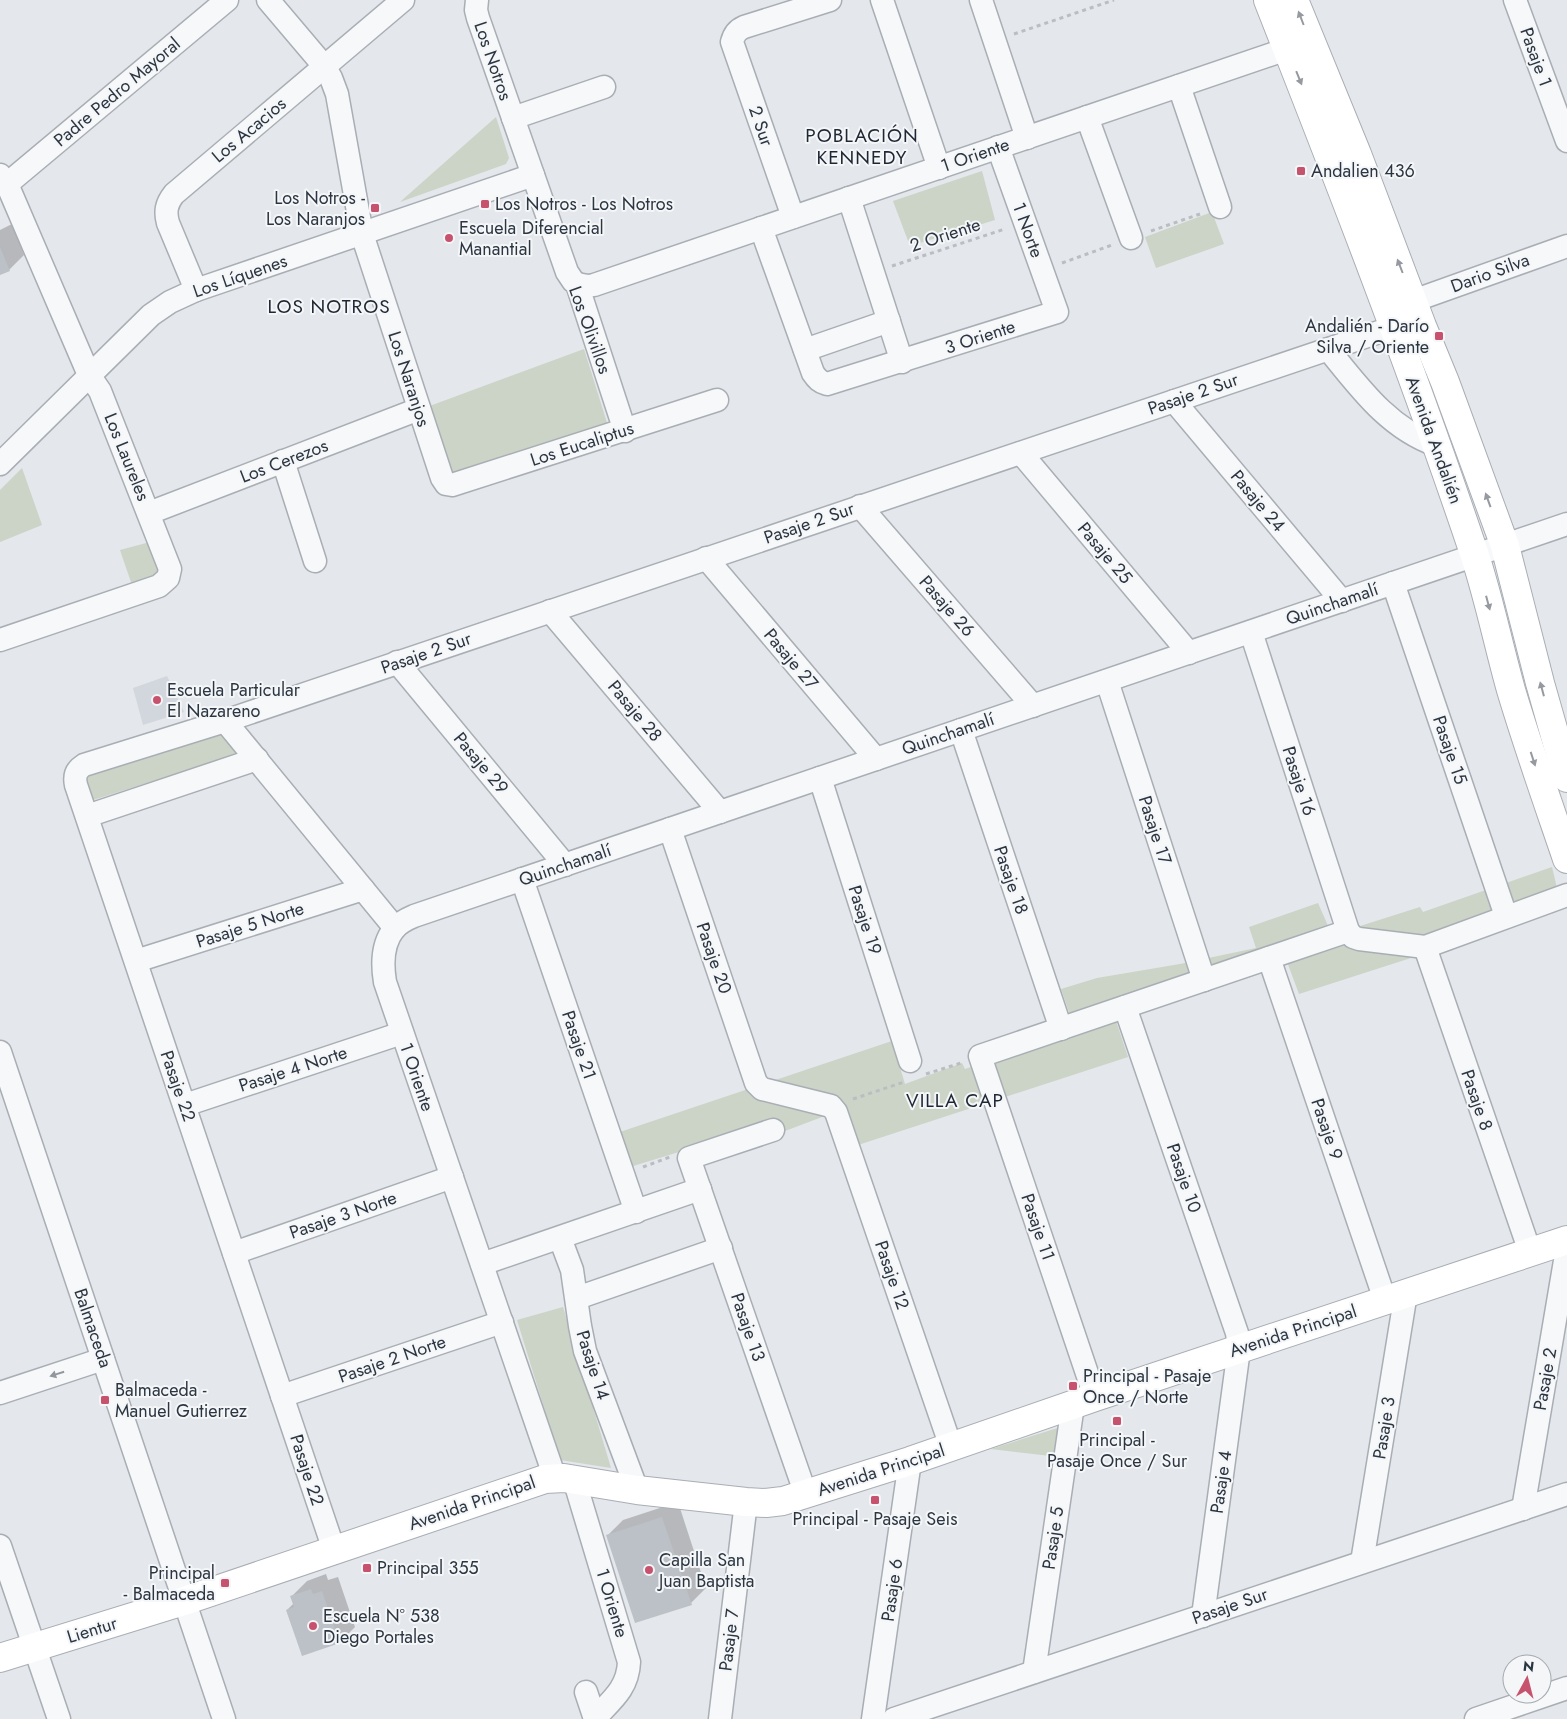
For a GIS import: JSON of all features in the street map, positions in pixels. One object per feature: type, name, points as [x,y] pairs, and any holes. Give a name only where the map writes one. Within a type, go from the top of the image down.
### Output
[{"type":"main road","name":"Avenida Andalién","points":[[1268,0],[1394,327],[1475,556],[1511,688],[1532,757],[1567,859]]},
{"type":"main road","name":"Avenida Andalién","points":[[1294,0],[1357,154],[1445,382],[1505,546],[1540,683],[1567,778]]},
{"type":"main road","name":"Avenida Principal","points":[[184,1602],[536,1481],[564,1479],[637,1490],[746,1502],[766,1504],[783,1502],[1567,1240]]},
{"type":"main road","name":"Lientur","points":[[0,1658],[184,1602]]},
{"type":"street","name":"Padre Pedro Mayoral","points":[[4,180],[227,0]]},
{"type":"street","name":"Los Naranjos","points":[[268,0],[332,78],[337,94],[362,234],[419,410],[442,478],[446,484]]},
{"type":"street","name":"Los Acacios","points":[[196,290],[168,223],[166,207],[169,200],[403,0]]},
{"type":"street","name":"2 Sur","points":[[793,217],[732,42],[734,35],[744,26],[830,0]]},
{"type":"street","points":[[882,0],[939,168]]},
{"type":"street","points":[[981,0],[1026,138]]},
{"type":"street","name":"Pasaje 1","points":[[1516,0],[1567,141]]},
{"type":"street","name":"Los Notros","points":[[475,1],[478,18],[513,118]]},
{"type":"street","name":"1 Oriente","points":[[577,284],[594,285],[1287,49]]},
{"type":"street","points":[[1179,86],[1220,206]]},
{"type":"street","points":[[513,118],[604,87]]},
{"type":"street","points":[[1087,117],[1131,238]]},
{"type":"street","name":"Los Olivillos","points":[[513,118],[567,272],[572,281],[577,284],[625,431]]},
{"type":"street","name":"1 Norte","points":[[998,147],[1058,312]]},
{"type":"street","name":"Los Líquenes","points":[[0,464],[89,375],[160,308],[170,302],[196,290],[533,175]]},
{"type":"street","name":"Los Laureles","points":[[0,640],[159,586],[166,582],[170,569],[100,391],[89,375],[4,180]]},
{"type":"street","points":[[849,198],[902,362]]},
{"type":"street","points":[[761,228],[805,350],[889,321]]},
{"type":"street","name":"Dario Silva","points":[[1413,301],[1567,246]]},
{"type":"street","name":"3 Oriente","points":[[805,350],[816,378],[827,384],[1058,312]]},
{"type":"street","name":"Pasaje 2 Sur","points":[[225,721],[1394,327]]},
{"type":"street","points":[[1328,349],[1367,397],[1385,415],[1411,434],[1436,445]]},
{"type":"street","name":"Los Eucaliptus","points":[[446,484],[452,486],[717,400]]},
{"type":"street","name":"Pasaje 24","points":[[1174,401],[1342,601]]},
{"type":"street","name":"Los Cerezos","points":[[149,512],[419,410]]},
{"type":"street","name":"Pasaje 25","points":[[1021,452],[1188,653]]},
{"type":"street","points":[[283,461],[315,561]]},
{"type":"street","name":"Pasaje 26","points":[[860,506],[1033,706]]},
{"type":"street","name":"Quinchamalí","points":[[394,928],[414,916],[1567,524]]},
{"type":"street","name":"Pasaje 27","points":[[706,558],[876,759]]},
{"type":"street","name":"Pasaje 15","points":[[1393,583],[1506,916]]},
{"type":"street","name":"Pasaje 28","points":[[550,611],[720,812]]},
{"type":"street","name":"Pasaje 16","points":[[1251,632],[1348,931]]},
{"type":"street","name":"Pasaje 29","points":[[397,662],[565,865]]},
{"type":"street","name":"Pasaje 17","points":[[1107,681],[1204,980]]},
{"type":"street","points":[[225,721],[394,928]]},
{"type":"street","name":"Pasaje 22","points":[[225,721],[84,765],[80,768],[75,779],[334,1550]]},
{"type":"street","name":"Pasaje 18","points":[[961,730],[1061,1029]]},
{"type":"street","points":[[87,816],[257,759]]},
{"type":"street","name":"Pasaje 19","points":[[820,778],[910,1061]]},
{"type":"street","name":"Pasaje 20","points":[[670,829],[758,1087],[831,1106]]},
{"type":"street","name":"Pasaje 21","points":[[522,880],[636,1212]]},
{"type":"street","name":"Pasaje 5 Norte","points":[[136,961],[363,889]]},
{"type":"street","points":[[1061,1029],[1348,931],[1359,940],[1425,947],[1567,895]]},
{"type":"street","name":"1 Oriente","points":[[394,928],[384,953],[383,972],[402,1033],[502,1322],[564,1479],[628,1662],[625,1682],[620,1692],[595,1719]]},
{"type":"street","name":"Pasaje 8","points":[[1425,947],[1530,1252]]},
{"type":"street","name":"Pasaje 9","points":[[1269,958],[1396,1297]]},
{"type":"street","name":"Pasaje 10","points":[[1125,1007],[1237,1333],[1239,1349]]},
{"type":"street","name":"Pasaje 11","points":[[1061,1029],[980,1056],[1084,1401]]},
{"type":"street","name":"Pasaje 4 Norte","points":[[185,1106],[402,1033]]},
{"type":"street","name":"Balmaceda","points":[[0,1052],[224,1719]]},
{"type":"street","name":"Pasaje 12","points":[[831,1106],[836,1112],[951,1447]]},
{"type":"street","points":[[689,1158],[773,1130]]},
{"type":"street","name":"Pasaje 13","points":[[689,1158],[806,1495]]},
{"type":"street","name":"Pasaje 3 Norte","points":[[234,1252],[452,1177]]},
{"type":"street","points":[[482,1264],[700,1189]]},
{"type":"street","name":"Pasaje 14","points":[[560,1238],[572,1270],[580,1326],[586,1351],[637,1490]]},
{"type":"street","points":[[576,1298],[721,1248]]},
{"type":"street","name":"Pasaje 2","points":[[1523,1509],[1567,1249]]},
{"type":"street","name":"Pasaje 3","points":[[1362,1562],[1396,1297]]},
{"type":"street","name":"Pasaje 2 Norte","points":[[282,1396],[502,1322]]},
{"type":"street","name":"Pasaje 4","points":[[1203,1616],[1239,1349]]},
{"type":"street","points":[[0,1393],[103,1359]]},
{"type":"street","name":"Pasaje 5","points":[[1034,1672],[1084,1401]]},
{"type":"street","name":"Pasaje 6","points":[[873,1719],[910,1461]]},
{"type":"street","name":"Pasaje Sur","points":[[894,1719],[1567,1494]]},
{"type":"street","name":"Pasaje 7","points":[[720,1719],[746,1502]]},
{"type":"street","points":[[0,1546],[59,1719]]},
{"type":"street","points":[[1476,1719],[1567,1688]]},
{"type":"street","points":[[586,1692],[595,1719]]},
{"type":"path","points":[[994,40],[1114,0]]},
{"type":"path","name":"2 Oriente","points":[[873,273],[1025,223]]},
{"type":"path","points":[[623,1174],[673,1156],[689,1158]]},
{"type":"shaded area","name":"Escuela Particular El Nazareno","points":[[167,676],[184,712],[143,725],[133,688]]},
{"type":"green space","points":[[496,117],[509,158],[506,164],[400,202]]},
{"type":"green space","points":[[982,171],[995,220],[910,246],[893,201]]},
{"type":"green space","points":[[1212,212],[1224,244],[1156,268],[1145,237]]},
{"type":"green space","points":[[584,349],[608,426],[451,480],[427,407]]},
{"type":"green space","points":[[22,468],[42,525],[0,542],[0,490]]},
{"type":"green space","points":[[150,542],[160,577],[132,585],[120,550]]},
{"type":"green space","points":[[220,729],[239,754],[93,800],[84,782],[90,770]]},
{"type":"green space","points":[[1552,867],[1557,888],[1417,956],[1299,994],[1286,959],[1116,1021],[1128,1057],[858,1145],[843,1109],[701,1163],[695,1147],[630,1167],[617,1133],[892,1041],[905,1084],[962,1063],[965,1069],[1076,1032],[1061,989],[1097,978],[1180,964],[1256,948],[1249,927],[1318,903],[1332,935],[1420,907],[1423,912]]},
{"type":"green space","points":[[563,1307],[611,1468],[560,1460],[517,1320]]},
{"type":"green space","points":[[1064,1426],[1059,1457],[991,1449]]},
{"type":"building","points":[[0,247],[10,271],[0,275]]},
{"type":"building","name":"Capilla San Juan Baptista","points":[[662,1517],[692,1605],[635,1623],[606,1535]]},
{"type":"building","name":"Escuela Nº 538 Diego Portales","points":[[311,1589],[313,1594],[322,1591],[340,1643],[302,1656],[286,1610],[294,1607],[290,1596]]},
{"type":"place","name":"Andalien 436","points":[[1301,171]]},
{"type":"place","name":"Los Notros - Los Notros","points":[[485,204]]},
{"type":"place","name":"Los Notros - Los Naranjos","points":[[375,208]]},
{"type":"place","name":"Escuela Diferencial Manantial","points":[[449,238]]},
{"type":"place","name":"Andalién - Darío Silva / Oriente","points":[[1439,336]]},
{"type":"place","name":"Escuela Particular El Nazareno","points":[[157,700]]},
{"type":"place","name":"Principal - Pasaje Once / Norte","points":[[1073,1386]]},
{"type":"place","name":"Balmaceda - Manuel Gutierrez","points":[[105,1400]]},
{"type":"place","name":"Principal - Pasaje Once / Sur","points":[[1117,1421]]},
{"type":"place","name":"Principal - Pasaje Seis","points":[[875,1500]]},
{"type":"place","name":"Principal 355","points":[[367,1568]]},
{"type":"place","name":"Capilla San Juan Baptista","points":[[649,1570]]},
{"type":"place","name":"Principal - Balmaceda","points":[[225,1583]]},
{"type":"place","name":"Escuela Nº 538 Diego Portales","points":[[313,1626]]},
{"type":"district","name":"POBLACIÓN KENNEDY","points":[[862,146]]},
{"type":"district","name":"LOS NOTROS","points":[[329,306]]},
{"type":"district","name":"VILLA CAP","points":[[955,1100]]}]
